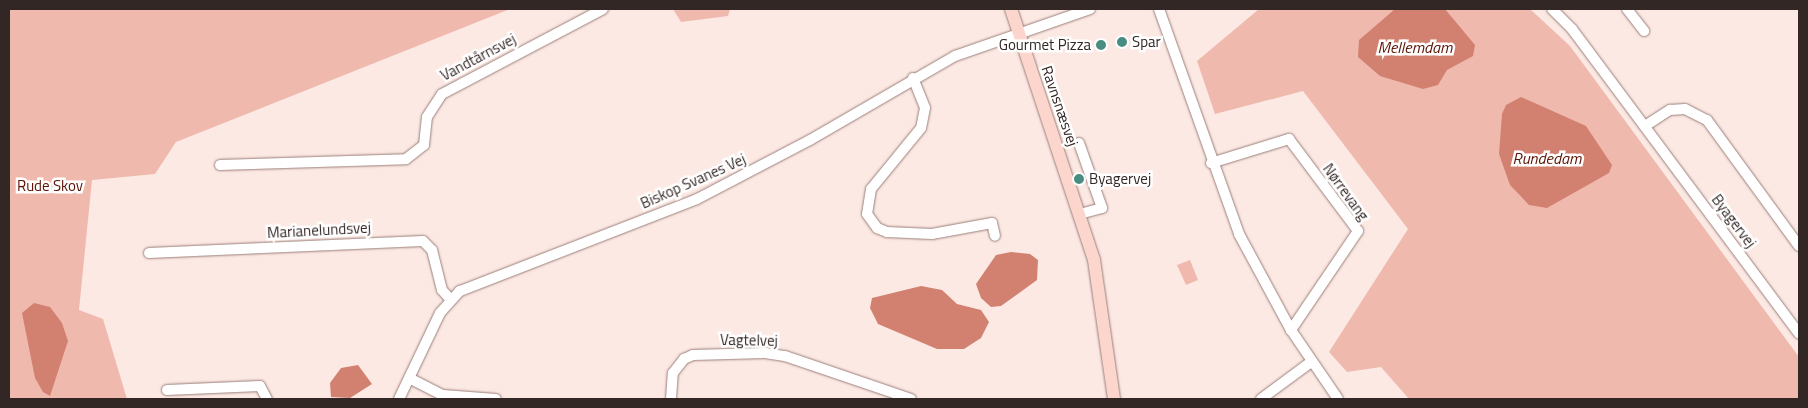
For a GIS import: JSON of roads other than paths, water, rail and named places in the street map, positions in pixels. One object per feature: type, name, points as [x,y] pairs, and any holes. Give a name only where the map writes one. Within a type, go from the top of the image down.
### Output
[{"type":"main road","name":"Ravnsnæsvej","points":[[1011,9],[1094,260],[1114,399]]},
{"type":"street","name":"Vandtårnsvej","points":[[220,164],[406,158],[424,144],[427,117],[442,94],[603,9]]},
{"type":"street","points":[[1019,32],[1090,9]]},
{"type":"street","points":[[1159,9],[1211,163],[1242,240],[1291,330],[1338,399]]},
{"type":"street","name":"Byagervej","points":[[1552,9],[1572,29],[1799,334]]},
{"type":"street","points":[[1627,9],[1644,31]]},
{"type":"street","name":"Biskop Svanes Vej","points":[[450,299],[460,291],[697,199],[810,140],[913,78],[955,56],[1019,32]]},
{"type":"street","points":[[913,78],[925,108],[921,128],[871,189],[867,214],[877,228],[886,232],[932,234],[992,223],[995,236]]},
{"type":"street","points":[[1645,126],[1670,110],[1685,109],[1707,120],[1799,244]]},
{"type":"street","name":"Nørrevang","points":[[1211,163],[1289,139],[1358,231],[1291,330]]},
{"type":"street","name":"Ravnsnæsvej","points":[[1079,144],[1102,208],[1080,214]]},
{"type":"street","name":"Marianelundsvej","points":[[150,253],[423,241],[432,250],[442,290],[450,299]]},
{"type":"street","points":[[399,399],[450,299]]},
{"type":"street","name":"Vagtelvej","points":[[670,399],[673,373],[684,358],[692,355],[765,353],[785,356],[911,399]]},
{"type":"street","points":[[1260,399],[1312,362]]},
{"type":"street","points":[[409,378],[443,395],[496,399]]},
{"type":"street","points":[[167,390],[260,386],[267,399]]},
{"type":"water","name":"Mellemdam","points":[[1395,9],[1445,9],[1475,45],[1473,56],[1447,70],[1438,85],[1423,89],[1380,76],[1358,57],[1359,40]]},
{"type":"water","name":"Rundedam","points":[[1521,97],[1586,126],[1612,165],[1609,173],[1547,208],[1529,205],[1510,185],[1499,154],[1502,114],[1506,105]]},
{"type":"water","points":[[1011,252],[1030,254],[1038,260],[1037,280],[1001,306],[991,307],[981,298],[976,284],[996,255]]},
{"type":"water","points":[[921,286],[942,290],[957,304],[981,310],[989,322],[981,338],[964,349],[937,349],[878,324],[870,308],[872,298]]},
{"type":"water","points":[[34,303],[50,307],[62,323],[68,341],[50,396],[43,392],[35,378],[22,313]]},
{"type":"water","points":[[358,365],[372,384],[350,398],[331,397],[330,383],[341,368]]},
{"type":"place","name":"Spar","points":[[1122,42]]},
{"type":"place","name":"Gourmet Pizza","points":[[1101,45]]},
{"type":"place","name":"Byagervej","points":[[1079,179]]},
{"type":"park label","name":"Rude Skov","points":[[50,186]]}]
